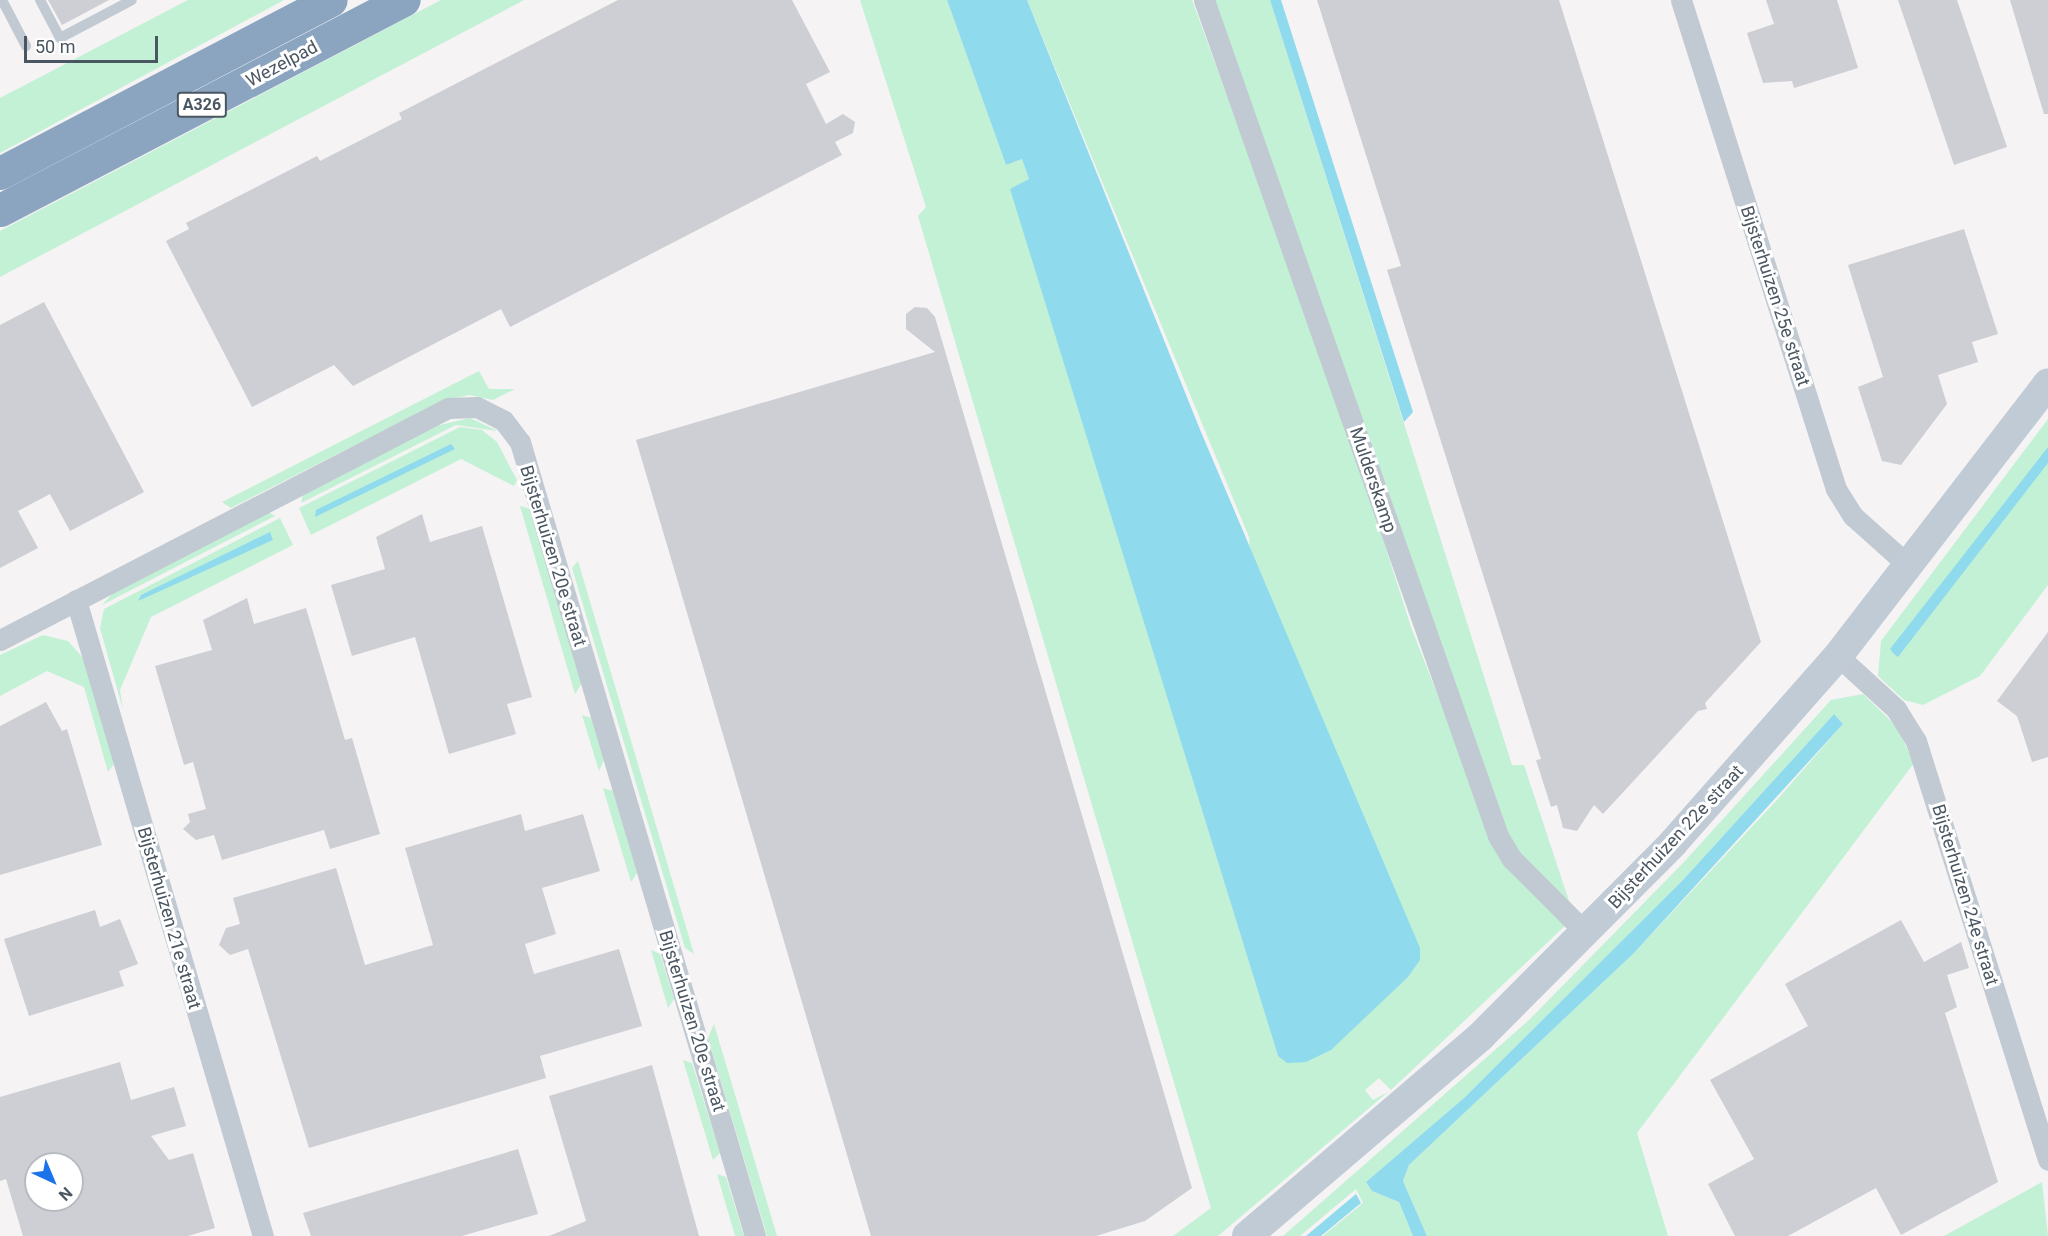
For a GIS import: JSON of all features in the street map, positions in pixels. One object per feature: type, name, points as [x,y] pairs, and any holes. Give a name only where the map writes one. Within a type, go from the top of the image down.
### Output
[{"type":"highway","name":"Wezelpad","points":[[0,173],[331,0]]},
{"type":"highway","name":"Wezelpad","points":[[0,210],[404,0]]},
{"type":"main road","name":"Bijsterhuizen 22e straat","points":[[1247,1236],[1481,1036],[1586,933],[1838,656],[1910,567],[2048,383]]},
{"type":"street","name":"Mulderskamp","points":[[1204,0],[1498,836],[1516,863],[1586,933]]},
{"type":"street","name":"Bijsterhuizen 25e straat","points":[[1681,0],[1836,489],[1853,516],[1910,567]]},
{"type":"street","name":"Bijsterhuizen 20e straat","points":[[0,640],[448,408],[477,407],[508,424],[520,442],[755,1236]]},
{"type":"street","name":"Bijsterhuizen 21e straat","points":[[76,600],[263,1236]]},
{"type":"street","name":"Bijsterhuizen 24e straat","points":[[1838,656],[1896,709],[1916,741],[2048,1160]]},
{"type":"lane","points":[[2,0],[26,46]]},
{"type":"lane","points":[[40,0],[60,38],[132,0]]},
{"type":"green space","points":[[188,0],[284,0],[0,153],[0,98]]},
{"type":"green space","points":[[441,0],[524,0],[0,277],[0,231]]},
{"type":"green space","points":[[860,0],[947,0],[1006,165],[1022,159],[1029,179],[1011,190],[1278,1056],[1249,537],[1027,0],[1192,0],[1342,411],[1411,627],[1494,839],[1566,925],[1391,1090],[1379,1078],[1365,1090],[1373,1100],[1388,1092],[1218,1236],[1173,1236],[1211,1208],[918,216],[926,207]]},
{"type":"green space","points":[[1213,0],[1270,0],[1512,765],[1524,765],[1573,913],[1516,856]]},
{"type":"green space","points":[[479,371],[489,389],[515,389],[493,400],[469,395],[442,401],[231,508],[222,502]]},
{"type":"green space","points":[[470,418],[498,431],[456,425],[301,503],[303,494],[436,426]]},
{"type":"green space","points":[[2048,419],[2048,585],[1980,676],[1923,705],[1904,700],[1878,676],[1881,641]]},
{"type":"green space","points":[[460,427],[482,430],[497,442],[517,480],[514,486],[461,459],[311,535],[299,508]]},
{"type":"green space","points":[[520,506],[530,509],[582,683],[575,694]]},
{"type":"green space","points":[[268,512],[275,516],[102,605],[113,593]]},
{"type":"green space","points":[[280,518],[293,545],[151,617],[120,690],[123,710],[100,628],[104,609]]},
{"type":"green space","points":[[578,561],[694,954],[685,948],[572,568]]},
{"type":"green space","points":[[43,635],[68,641],[84,659],[114,764],[108,772],[84,687],[47,671],[0,696],[0,655]]},
{"type":"green space","points":[[1863,694],[1897,727],[1914,763],[1637,1133],[1668,1236],[1427,1236],[1403,1181],[1409,1165],[1634,953],[1776,801],[1843,724],[1834,714],[1683,880],[1464,1098],[1366,1182],[1372,1191],[1399,1202],[1413,1236],[1323,1236],[1363,1203],[1356,1189],[1300,1236],[1283,1236],[1529,1020],[1684,862],[1831,700]]},
{"type":"green space","points":[[582,715],[591,718],[604,760],[599,771]]},
{"type":"green space","points":[[603,788],[613,791],[637,873],[631,882]]},
{"type":"green space","points":[[651,950],[660,954],[674,999],[668,1008]]},
{"type":"green space","points":[[714,1024],[777,1236],[767,1236],[708,1038]]},
{"type":"green space","points":[[683,1060],[692,1063],[720,1153],[713,1160]]},
{"type":"green space","points":[[717,1174],[726,1177],[744,1236],[735,1236]]},
{"type":"green space","points":[[2042,1182],[2048,1236],[1944,1236]]},
{"type":"water","points":[[947,0],[1027,0],[1201,432],[1420,948],[1420,960],[1408,977],[1331,1050],[1306,1062],[1287,1063],[1278,1056],[1010,189],[1029,179],[1022,159],[1006,165]]},
{"type":"water","points":[[1270,0],[1281,0],[1413,412],[1404,422]]},
{"type":"water","points":[[451,444],[455,449],[315,517],[316,510]]},
{"type":"water","points":[[2048,447],[2048,463],[1898,657],[1890,649]]},
{"type":"water","points":[[270,532],[273,540],[138,601],[141,595]]},
{"type":"water","points":[[1834,714],[1843,724],[1634,953],[1409,1165],[1403,1181],[1427,1236],[1413,1236],[1399,1202],[1372,1191],[1366,1182],[1464,1098],[1683,880]]},
{"type":"water","points":[[1356,1194],[1361,1203],[1321,1236],[1306,1236]]},
{"type":"building","points":[[48,0],[109,0],[62,25]]},
{"type":"building","points":[[618,0],[792,0],[830,72],[806,84],[826,124],[843,114],[855,122],[853,133],[835,142],[842,155],[510,327],[501,309],[353,386],[334,365],[252,407],[166,241],[189,229],[186,223],[317,156],[320,161],[402,119],[399,113]]},
{"type":"building","points":[[1317,0],[1559,0],[1761,642],[1705,703],[1707,709],[1698,711],[1603,814],[1594,805],[1577,831],[1563,828],[1557,805],[1551,807],[1536,760],[1541,759],[1387,270],[1401,266]]},
{"type":"building","points":[[1766,0],[1837,0],[1858,68],[1794,88],[1792,81],[1763,83],[1747,33],[1774,24]]},
{"type":"building","points":[[1898,0],[1957,0],[2007,147],[1954,165]]},
{"type":"building","points":[[2010,0],[2048,0],[2048,114],[2044,114]]},
{"type":"building","points":[[1964,229],[1998,334],[1972,342],[1978,362],[1938,375],[1947,404],[1901,465],[1882,461],[1858,387],[1883,377],[1848,265]]},
{"type":"building","points":[[44,302],[144,492],[70,531],[50,494],[18,511],[38,548],[0,568],[0,325]]},
{"type":"building","points":[[915,307],[927,308],[935,317],[1192,1188],[1145,1221],[1096,1236],[871,1236],[636,440],[935,352],[906,329],[906,314]]},
{"type":"building","points":[[422,514],[430,542],[482,526],[532,697],[507,704],[516,734],[449,754],[415,637],[352,656],[331,585],[385,569],[376,537]]},
{"type":"building","points":[[247,598],[254,624],[306,608],[345,740],[352,738],[380,834],[330,849],[324,830],[222,860],[214,835],[196,840],[183,829],[190,822],[188,814],[206,809],[193,762],[184,765],[155,666],[212,650],[203,620]]},
{"type":"building","points":[[2048,632],[2048,757],[2032,762],[2017,716],[1997,701]]},
{"type":"building","points":[[46,702],[62,731],[67,729],[102,845],[0,875],[0,726]]},
{"type":"building","points":[[521,814],[525,831],[583,814],[600,871],[542,888],[556,934],[525,944],[534,974],[619,949],[642,1026],[540,1056],[546,1078],[309,1148],[248,949],[230,955],[219,945],[226,928],[240,924],[233,898],[336,868],[365,965],[433,945],[405,848]]},
{"type":"building","points":[[95,910],[100,927],[120,919],[138,964],[119,971],[124,986],[29,1016],[4,939]]},
{"type":"building","points":[[1901,920],[1924,962],[1961,942],[1969,968],[1947,975],[1957,1007],[1945,1013],[1998,1182],[1901,1235],[1876,1188],[1788,1236],[1735,1236],[1708,1184],[1754,1159],[1710,1080],[1808,1026],[1785,984]]},
{"type":"building","points":[[120,1062],[131,1100],[174,1087],[186,1126],[151,1136],[169,1160],[193,1153],[215,1228],[188,1236],[23,1236],[6,1179],[0,1181],[0,1097]]},
{"type":"building","points":[[652,1065],[699,1236],[549,1236],[586,1221],[549,1096]]},
{"type":"building","points":[[518,1149],[538,1214],[462,1236],[311,1236],[303,1213]]}]
